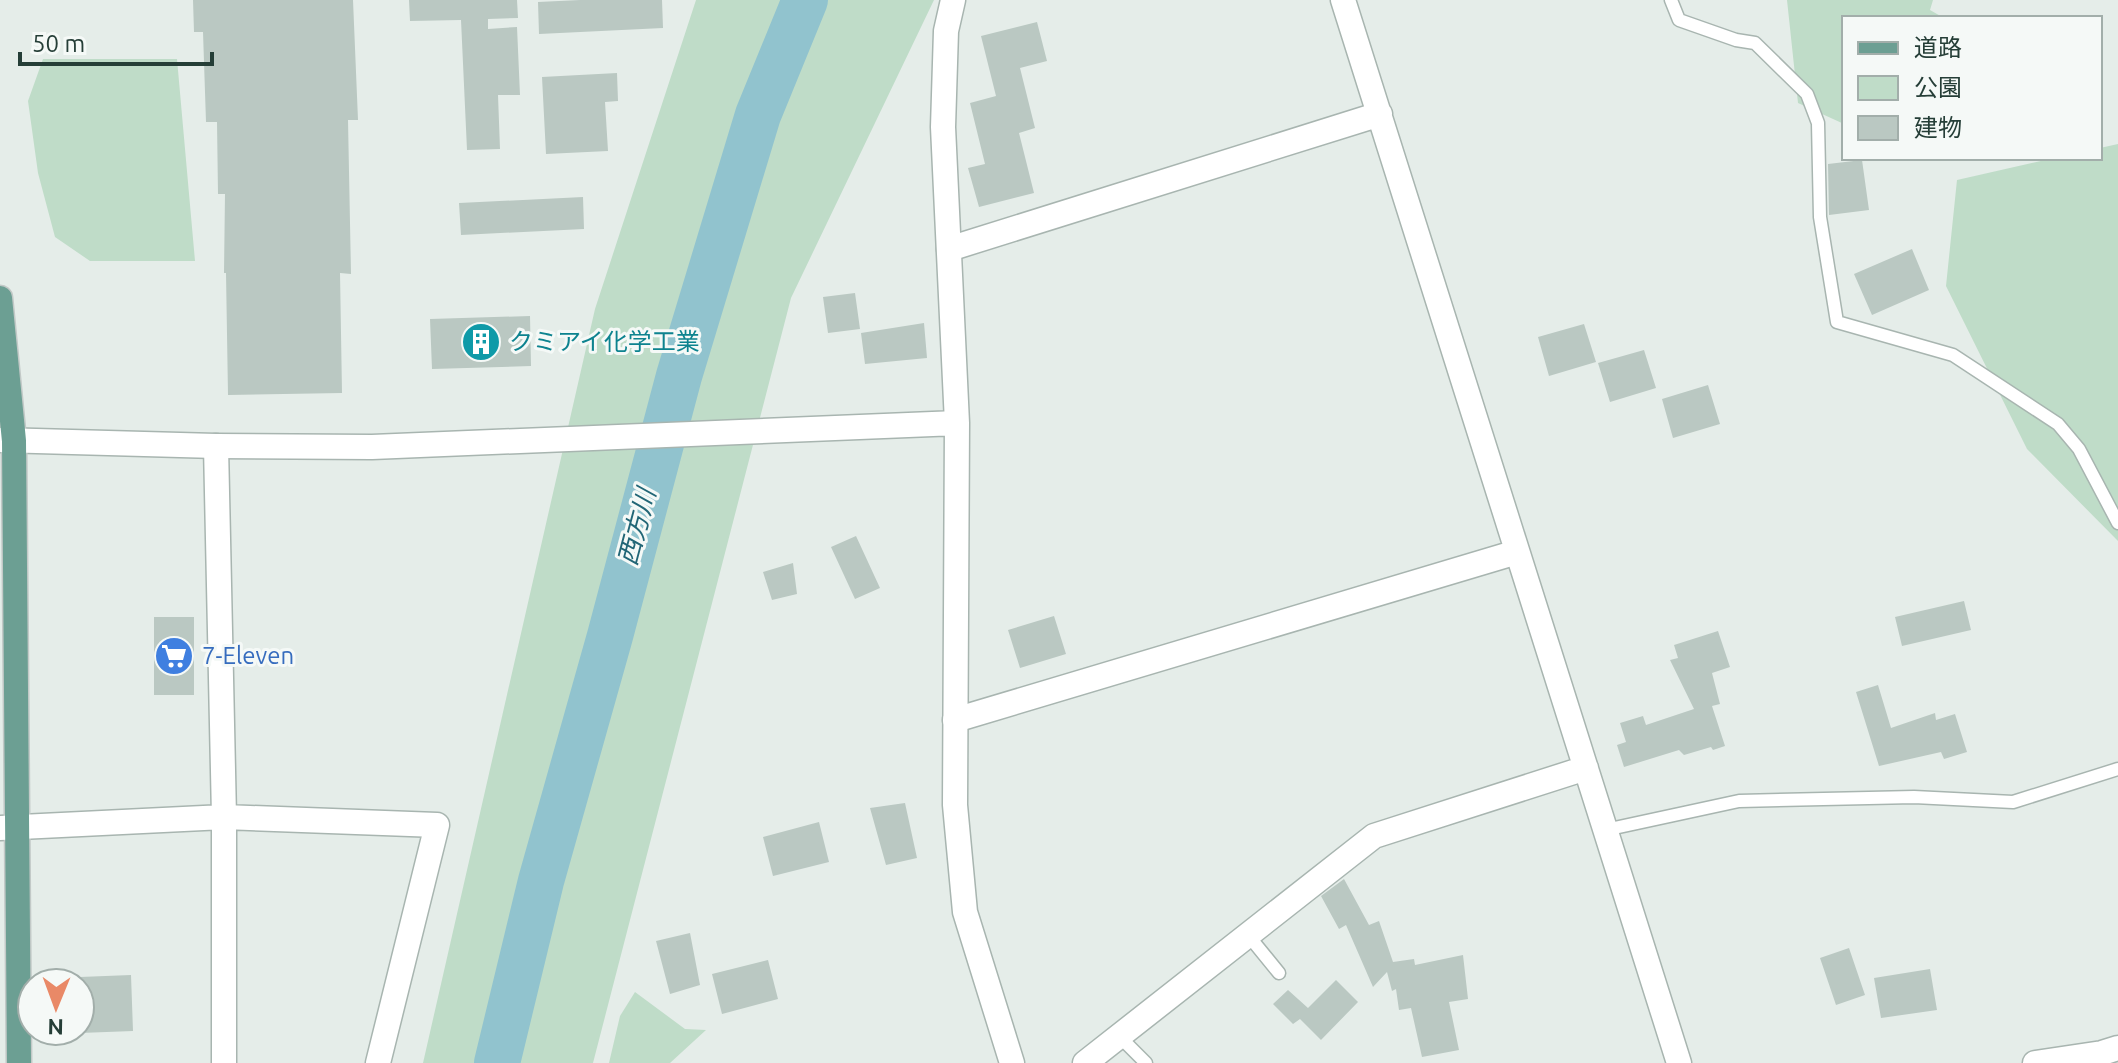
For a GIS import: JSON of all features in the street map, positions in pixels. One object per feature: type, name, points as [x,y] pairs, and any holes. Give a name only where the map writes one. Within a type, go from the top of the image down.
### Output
[{"type":"main road","points":[[0,298],[7,441],[8,828],[19,1063]]},
{"type":"street","points":[[953,0],[946,31],[943,127],[957,423],[955,805],[965,912],[1012,1063]]},
{"type":"street","points":[[1343,0],[1679,1063]]},
{"type":"street","points":[[949,249],[1380,114]]},
{"type":"street","points":[[7,441],[372,447],[957,423]]},
{"type":"street","points":[[216,446],[224,817],[224,1063]]},
{"type":"street","points":[[955,720],[1517,552]]},
{"type":"street","points":[[1085,1063],[1374,836],[1586,768]]},
{"type":"street","points":[[8,828],[224,817],[437,825],[378,1063]]},
{"type":"street","points":[[2035,1063],[2118,1048]]},
{"type":"lane","points":[[1671,0],[1679,20],[1736,40],[1755,43],[1807,94],[1818,123],[1820,217],[1837,322],[1953,355],[2058,424],[2079,449],[2118,523]]},
{"type":"lane","points":[[1605,830],[1739,801],[1914,797],[2013,802],[2118,769]]},
{"type":"lane","points":[[1248,935],[1279,973]]},
{"type":"lane","points":[[1119,1036],[1146,1063]]},
{"type":"green space","points":[[696,0],[934,0],[791,298],[593,1063],[423,1063],[595,309]]},
{"type":"green space","points":[[1787,0],[1933,0],[1930,10],[1940,16],[1842,16],[1842,123],[1798,103]]},
{"type":"green space","points":[[43,59],[177,59],[195,261],[90,261],[55,237],[38,173],[28,101]]},
{"type":"green space","points":[[2118,144],[2118,541],[2027,449],[1946,286],[1957,180],[2045,160],[2102,160],[2102,148]]},
{"type":"green space","points":[[635,992],[685,1029],[706,1030],[670,1063],[609,1063],[620,1016]]},
{"type":"building","points":[[193,0],[353,0],[358,120],[348,120],[351,274],[340,273],[342,393],[228,395],[225,194],[218,194],[217,122],[206,122],[203,32],[194,32]]},
{"type":"building","points":[[409,0],[517,0],[518,18],[488,19],[488,29],[517,27],[520,95],[498,95],[500,149],[467,150],[461,20],[410,21]]},
{"type":"building","points":[[662,0],[663,28],[539,34],[538,2]]},
{"type":"building","points":[[1037,22],[1047,61],[1020,68],[1035,128],[1019,133],[1034,193],[979,207],[968,168],[985,164],[970,103],[996,96],[981,36]]},
{"type":"building","points":[[617,73],[618,101],[605,102],[608,151],[546,154],[542,77]]},
{"type":"building","points":[[1862,160],[1869,210],[1829,215],[1828,164]]},
{"type":"building","points":[[583,197],[584,229],[461,235],[459,203]]},
{"type":"building","points":[[1912,249],[1929,290],[1872,315],[1854,274]]},
{"type":"building","points":[[855,293],[860,329],[828,333],[823,297]]},
{"type":"building","name":"クミアイ化学工業","points":[[530,316],[531,366],[432,369],[430,319]]},
{"type":"building","points":[[924,323],[927,358],[865,364],[861,333]]},
{"type":"building","points":[[1584,324],[1596,362],[1549,376],[1538,337]]},
{"type":"building","points":[[1644,350],[1656,388],[1610,402],[1598,363]]},
{"type":"building","points":[[1708,385],[1720,424],[1673,438],[1662,399]]},
{"type":"building","points":[[856,536],[880,588],[855,599],[831,547]]},
{"type":"building","points":[[793,563],[797,594],[772,600],[763,572]]},
{"type":"building","points":[[1964,601],[1971,630],[1902,646],[1895,617]]},
{"type":"building","points":[[1054,616],[1066,654],[1020,668],[1008,630]]},
{"type":"building","name":"7-Eleven","points":[[154,617],[194,617],[194,695],[154,695]]},
{"type":"building","points":[[1718,631],[1730,667],[1712,673],[1720,704],[1712,706],[1725,746],[1684,755],[1679,750],[1624,767],[1617,745],[1626,742],[1620,723],[1643,716],[1646,725],[1694,709],[1670,660],[1678,658],[1674,645]]},
{"type":"building","points":[[1878,685],[1891,728],[1935,713],[1936,720],[1955,714],[1967,752],[1944,759],[1941,752],[1879,766],[1856,692]]},
{"type":"building","points":[[905,803],[917,858],[886,865],[870,808]]},
{"type":"building","points":[[819,822],[829,862],[773,876],[763,837]]},
{"type":"building","points":[[1344,879],[1369,925],[1379,921],[1393,962],[1414,959],[1415,965],[1463,955],[1468,999],[1449,1002],[1459,1050],[1422,1057],[1411,1008],[1399,1010],[1396,989],[1392,991],[1387,972],[1373,987],[1346,925],[1339,929],[1321,896]]},
{"type":"building","points":[[690,933],[700,985],[670,994],[656,941]]},
{"type":"building","points":[[1849,948],[1865,995],[1836,1005],[1820,958]]},
{"type":"building","points":[[768,960],[778,999],[722,1014],[712,974]]},
{"type":"building","points":[[1930,969],[1937,1010],[1881,1018],[1874,978]]},
{"type":"building","points":[[131,975],[133,1031],[96,1032],[96,976]]},
{"type":"building","points":[[1336,980],[1358,1002],[1321,1040],[1300,1019],[1293,1024],[1273,1004],[1288,990],[1308,1008]]},
{"type":"waterway","name":"西方川","points":[[497,1063],[541,881],[679,376],[758,115],[805,0]]},
{"type":"place","name":"クミアイ化学工業","points":[[481,342]]},
{"type":"place","name":"7-Eleven","points":[[174,656]]}]
